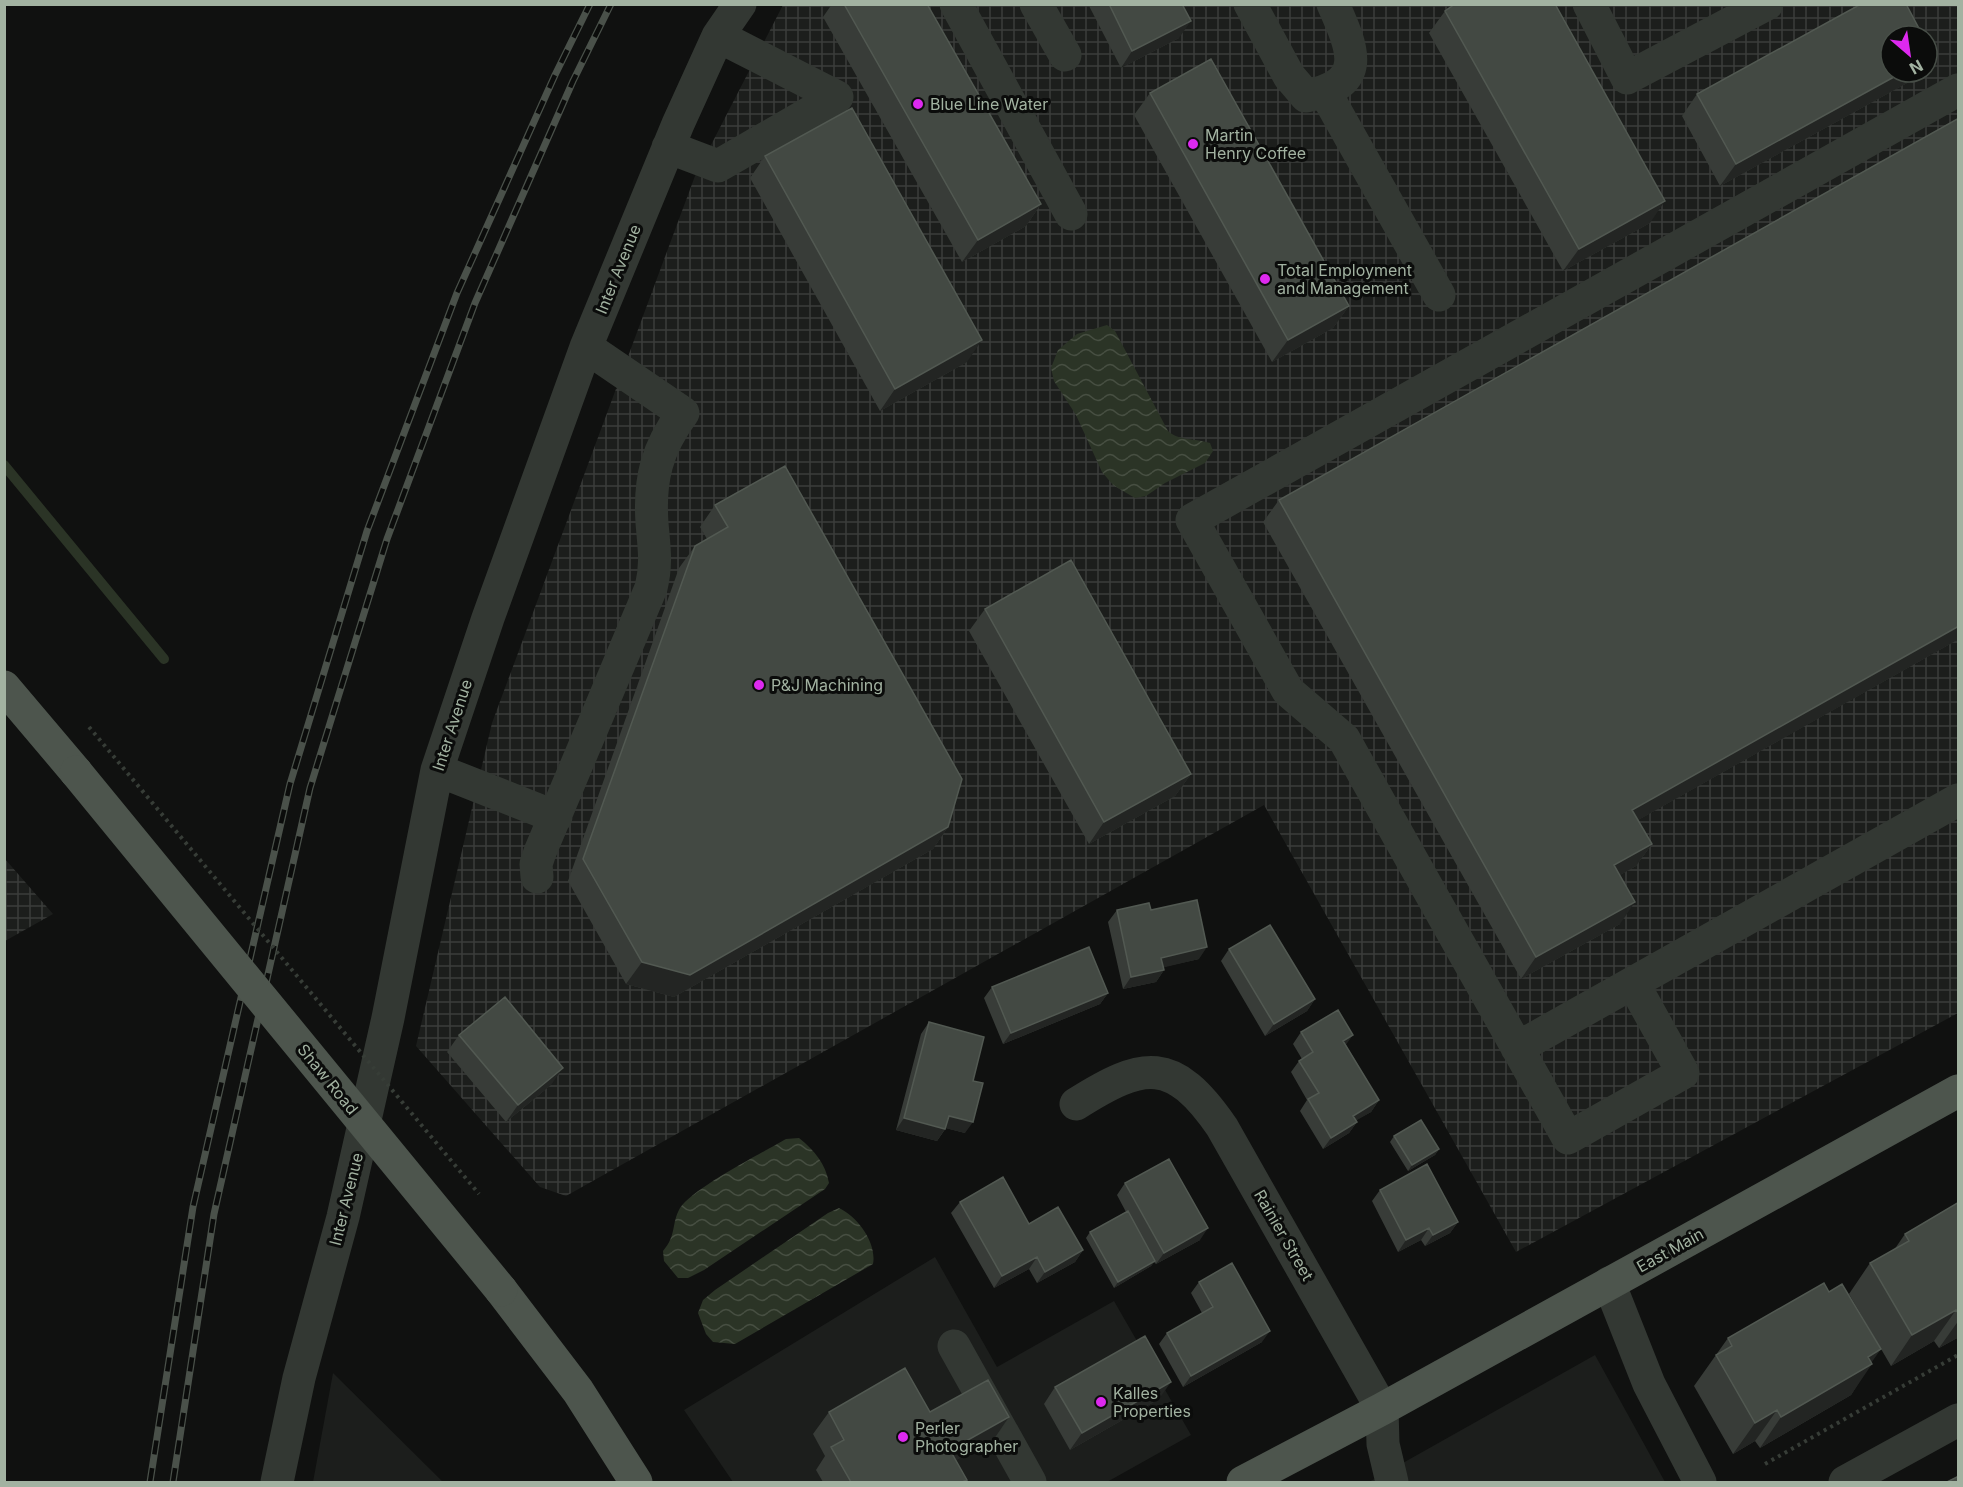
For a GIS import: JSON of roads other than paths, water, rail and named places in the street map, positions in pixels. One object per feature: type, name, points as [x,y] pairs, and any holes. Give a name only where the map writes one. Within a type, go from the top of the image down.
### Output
[{"type":"main road","name":"Shaw Road","points":[[4,687],[501,1290],[578,1391],[636,1482]]},
{"type":"main road","name":"East Main","points":[[1243,1482],[1382,1409],[1959,1091]]},
{"type":"main road","name":"East Main","points":[[1257,1482],[1382,1409]]},
{"type":"street","name":"Inter Avenue","points":[[277,1482],[299,1378],[351,1184],[388,1018],[437,770],[488,618],[586,347],[668,147],[718,36],[740,4]]},
{"type":"street","points":[[956,4],[1071,214]]},
{"type":"street","points":[[1036,4],[1065,55]]},
{"type":"street","points":[[1250,4],[1289,76],[1306,96],[1325,92],[1345,80],[1352,64],[1344,29],[1333,4]]},
{"type":"street","points":[[1589,4],[1628,78],[1767,4]]},
{"type":"street","points":[[668,147],[718,166],[837,97],[718,36]]},
{"type":"street","points":[[1633,983],[1683,1073],[1568,1138],[1344,739],[1288,691],[1192,520],[1959,90]]},
{"type":"street","points":[[1325,92],[1439,295]]},
{"type":"street","points":[[537,877],[536,864],[651,588],[656,569],[652,483],[658,458],[669,432],[683,413],[586,347]]},
{"type":"street","points":[[437,770],[556,817]]},
{"type":"street","points":[[1517,1048],[1956,807]]},
{"type":"street","name":"Rainier Street","points":[[1076,1104],[1119,1078],[1138,1073],[1169,1076],[1184,1083],[1196,1093],[1222,1127],[1382,1409]]},
{"type":"street","points":[[1610,1283],[1649,1384],[1700,1482]]},
{"type":"street","points":[[954,1346],[1030,1482]]},
{"type":"street","points":[[1382,1409],[1383,1444],[1392,1482]]},
{"type":"street","points":[[1845,1482],[1959,1420]]},
{"type":"water","points":[[1107,325],[1115,331],[1168,431],[1182,438],[1210,443],[1213,451],[1205,463],[1165,483],[1146,496],[1135,498],[1113,485],[1102,472],[1076,415],[1054,381],[1051,368],[1058,350],[1077,334]]},
{"type":"water","points":[[799,1138],[822,1163],[829,1183],[825,1189],[704,1270],[688,1278],[678,1278],[664,1261],[663,1251],[672,1235],[680,1208],[687,1200],[729,1171],[786,1139]]},
{"type":"water","points":[[839,1208],[853,1218],[865,1232],[872,1248],[873,1264],[735,1344],[713,1342],[706,1334],[698,1313],[703,1300],[828,1213]]},
{"type":"waterway","points":[[4,465],[164,659]]},
{"type":"railway","points":[[150,1482],[193,1207],[290,784],[367,531],[457,293],[555,75],[590,4]]},
{"type":"railway","points":[[173,1482],[214,1214],[310,788],[387,539],[475,303],[573,81],[611,4]]},
{"type":"place","name":"Blue Line Water","points":[[918,104]]},
{"type":"place","name":"Martin Henry Coffee","points":[[1193,144]]},
{"type":"place","name":"Total Employment and Management","points":[[1265,279]]},
{"type":"place","name":"P&J Machining","points":[[759,685]]},
{"type":"place","name":"Kalles Properties","points":[[1101,1402]]},
{"type":"place","name":"Perler Photographer","points":[[903,1437]]}]
